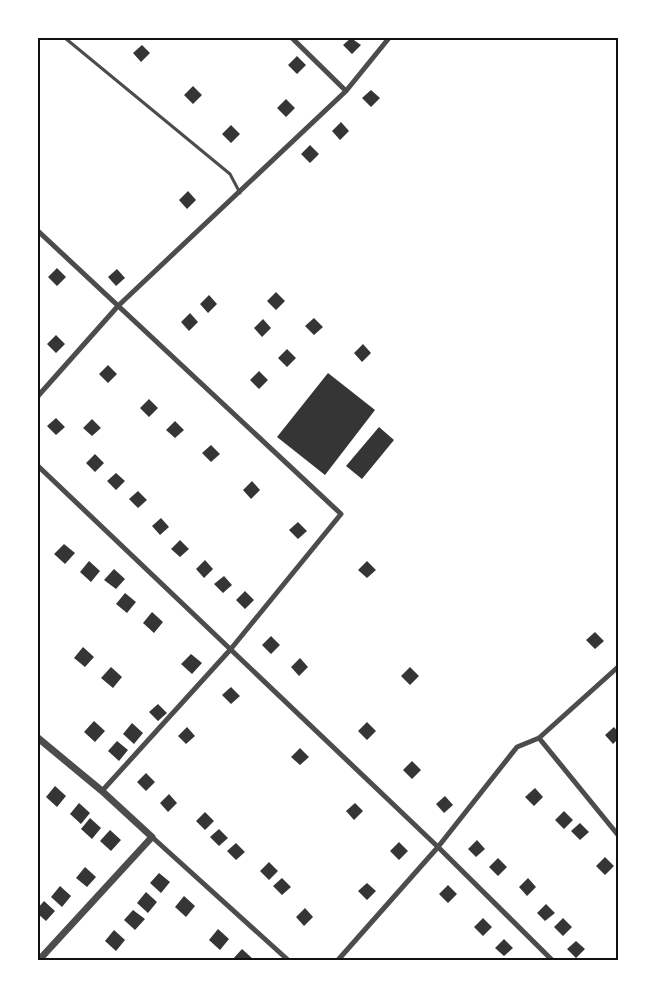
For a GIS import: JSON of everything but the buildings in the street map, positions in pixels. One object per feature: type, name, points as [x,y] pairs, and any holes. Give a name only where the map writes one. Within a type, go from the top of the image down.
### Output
[{"type":"street","points":[[292,38],[346,91]]},
{"type":"street","points":[[38,396],[118,306],[240,194],[346,91],[389,38]]},
{"type":"street","points":[[38,231],[341,514],[230,650],[102,791]]},
{"type":"street","points":[[38,466],[438,847],[552,960]]},
{"type":"street","points":[[338,960],[438,847],[517,747],[539,738],[618,668]]},
{"type":"street","points":[[38,738],[102,791],[288,960]]},
{"type":"street","points":[[539,738],[618,835]]},
{"type":"street","points":[[39,960],[152,837]]},
{"type":"lane","points":[[65,38],[230,174],[240,194]]}]
